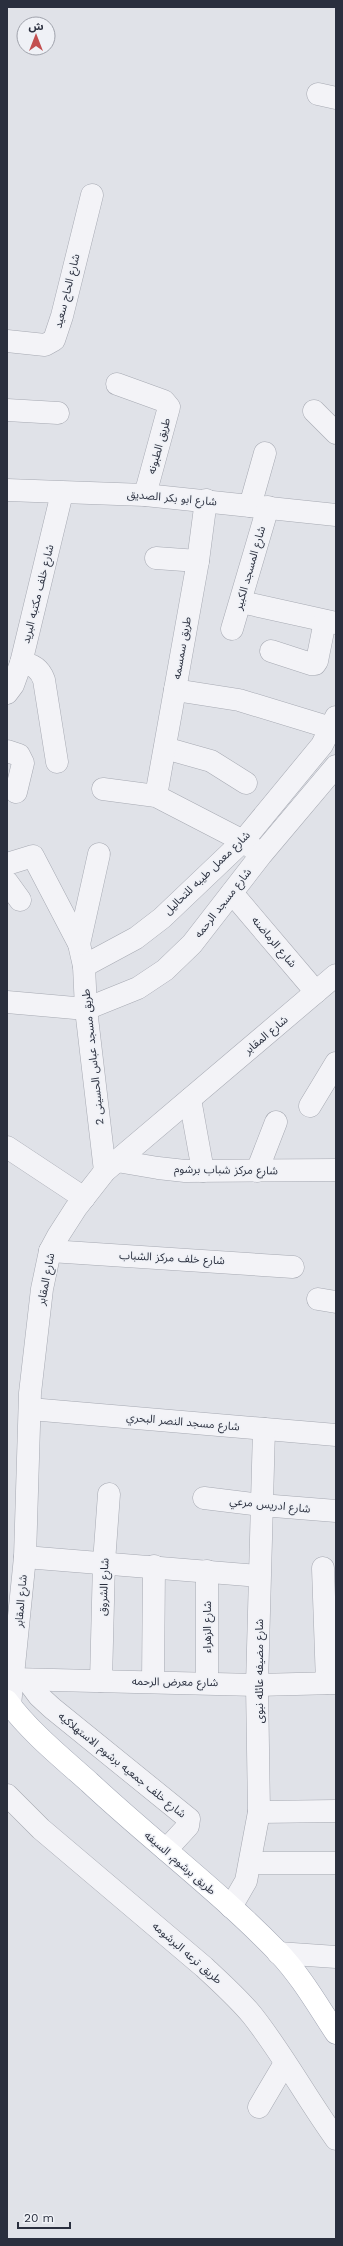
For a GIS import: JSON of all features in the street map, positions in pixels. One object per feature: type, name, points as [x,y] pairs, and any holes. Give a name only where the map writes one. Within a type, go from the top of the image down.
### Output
[{"type":"main road","name":"طريق برشوم, السيفه","points":[[8,1703],[88,1782],[231,1907],[278,1953],[304,1985],[336,2033]]},
{"type":"street","name":"شارع الحاج سعيد","points":[[7,341],[45,345],[54,340],[62,316],[92,195]]},
{"type":"street","name":"طريق الطبونه","points":[[117,384],[164,401],[169,407],[145,495]]},
{"type":"street","points":[[7,410],[58,413]]},
{"type":"street","points":[[314,410],[336,433]]},
{"type":"street","name":"شارع المسجد الكبير","points":[[232,629],[241,602],[259,506],[265,453]]},
{"type":"street","name":"شارع ابو بكر الصديق","points":[[7,490],[145,495],[206,500],[336,516]]},
{"type":"street","name":"شارع خلف مكتبه البريد","points":[[7,693],[13,685],[21,663],[62,493]]},
{"type":"street","name":"طريق سمسمه","points":[[156,796],[198,561],[206,500]]},
{"type":"street","points":[[156,558],[198,561]]},
{"type":"street","points":[[241,602],[331,622],[315,664],[310,664],[271,651]]},
{"type":"street","points":[[21,663],[38,669],[44,680],[57,762]]},
{"type":"street","points":[[175,690],[239,700],[334,722]]},
{"type":"street","name":"شارع معمل طيبه للتحاليل","points":[[84,966],[136,938],[162,918],[243,841],[322,745],[334,722]]},
{"type":"street","points":[[165,748],[211,761],[246,783]]},
{"type":"street","points":[[7,751],[19,755],[23,763],[16,792]]},
{"type":"street","name":"شارع مسجد الرحمه","points":[[86,1009],[138,988],[165,970],[192,944],[261,855],[336,766]]},
{"type":"street","points":[[103,789],[156,796],[243,841],[261,855]]},
{"type":"street","name":"طريق مسجد عباس الحسينى 2","points":[[79,944],[99,854]]},
{"type":"street","name":"طريق مسجد عباس الحسينى 2","points":[[7,864],[32,855],[79,944],[84,966],[86,1009],[111,1166]]},
{"type":"street","points":[[7,882],[20,900]]},
{"type":"street","name":"شارع الرماضنه","points":[[232,892],[316,992]]},
{"type":"street","name":"شارع المقابر","points":[[8,1703],[20,1679],[30,1409],[36,1330],[50,1251],[64,1226],[84,1198],[111,1166],[336,975]]},
{"type":"street","points":[[7,1002],[86,1009]]},
{"type":"street","points":[[310,1106],[336,1063]]},
{"type":"street","points":[[190,1099],[203,1171]]},
{"type":"street","points":[[257,1171],[276,1122]]},
{"type":"street","points":[[7,1147],[84,1198]]},
{"type":"street","name":"شارع مركز شباب برشوم","points":[[111,1166],[203,1171],[336,1170]]},
{"type":"street","name":"شارع خلف مركز الشباب","points":[[50,1251],[293,1267]]},
{"type":"street","name":"شارع مسجد النصر البحري","points":[[30,1409],[336,1435]]},
{"type":"street","name":"شارع مضيفه عائله نبوى","points":[[231,1907],[246,1881],[259,1812],[257,1685],[264,1429]]},
{"type":"street","name":"شارع الشروق","points":[[101,1681],[104,1562],[109,1494]]},
{"type":"street","name":"شارع ادريس مرعي","points":[[204,1498],[261,1505],[336,1511]]},
{"type":"street","points":[[25,1557],[154,1566],[260,1576]]},
{"type":"street","points":[[153,1682],[154,1566]]},
{"type":"street","points":[[323,1568],[331,1683]]},
{"type":"street","name":"شارع الزهراء","points":[[207,1571],[207,1683]]},
{"type":"street","name":"شارع معرض الرحمه","points":[[20,1679],[257,1685],[331,1683]]},
{"type":"street","name":"شارع خلف جمعيه برشوم الاستهلاكيه","points":[[20,1679],[52,1708],[189,1818],[190,1825],[166,1850]]},
{"type":"street","name":"طريق ترعه البرشومه","points":[[7,1795],[42,1829],[215,1978],[251,2014],[336,2140]]},
{"type":"street","points":[[259,1812],[336,1811]]},
{"type":"street","points":[[250,1863],[336,1863]]},
{"type":"street","points":[[278,1953],[336,1957]]},
{"type":"street","points":[[259,2107],[285,2063]]}]
